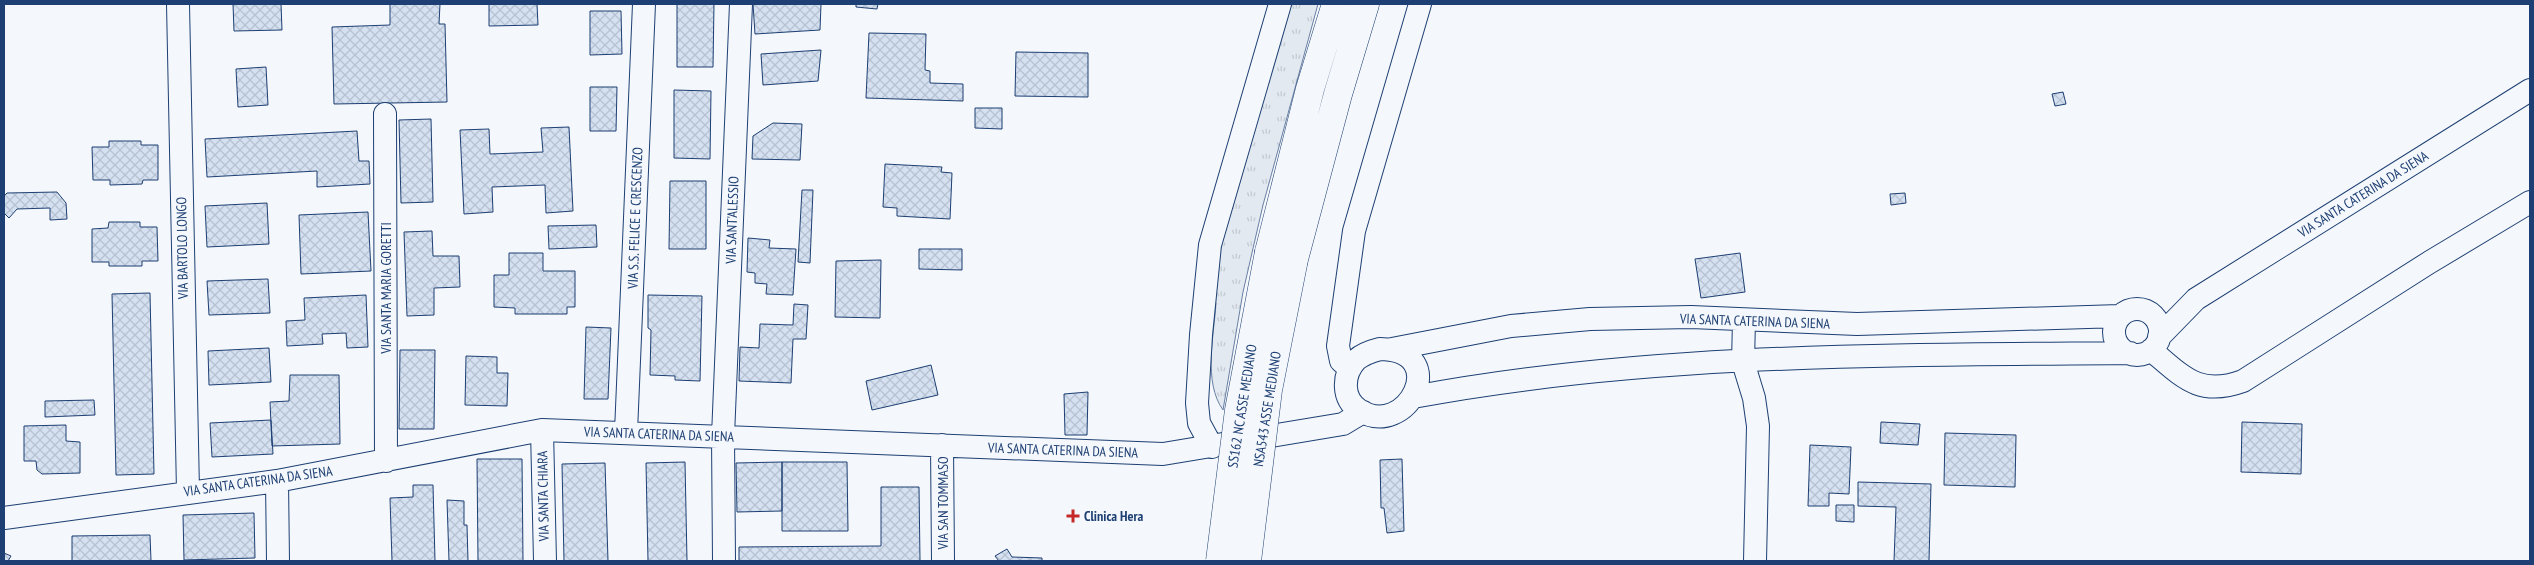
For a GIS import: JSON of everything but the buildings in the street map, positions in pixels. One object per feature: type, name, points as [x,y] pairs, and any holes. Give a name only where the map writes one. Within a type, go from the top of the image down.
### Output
[{"type":"highway","name":"NSA543 ASSE MEDIANO","points":[[1247,561],[1268,390],[1281,255],[1310,89],[1336,4]]},
{"type":"highway","name":"SS162 NC ASSE MEDIANO","points":[[1220,561],[1239,410],[1281,255],[1338,94],[1365,4]]},
{"type":"street","name":"VIA BARTOLO LONGO","points":[[178,4],[188,491]]},
{"type":"street","name":"VIA S.S. FELICE E CRESCENZO","points":[[626,432],[644,4]]},
{"type":"street","name":"VIA SANT'ALESSIO","points":[[724,561],[722,436],[741,4]]},
{"type":"street","points":[[1212,446],[1199,423],[1197,403],[1201,335],[1210,245],[1280,4]]},
{"type":"street","points":[[1350,368],[1341,361],[1338,346],[1354,232],[1420,4]]},
{"type":"street","name":"VIA SANTA CATERINA DA SIENA","points":[[2196,299],[2530,90]]},
{"type":"street","name":"VIA SANTA MARIA GORETTI","points":[[385,114],[386,461]]},
{"type":"street","points":[[2196,299],[2148,312],[2133,309],[2120,316],[2116,323],[2115,338],[2118,345],[2147,347],[2182,375],[2207,387],[2224,388],[2243,382],[2430,262],[2530,202]]},
{"type":"street","points":[[1413,397],[1489,384],[1586,373],[1743,362],[1851,356],[2034,354],[2147,347],[2196,299]]},
{"type":"street","points":[[2147,347],[2158,323],[2148,312]]},
{"type":"street","name":"VIA SANTA CATERINA DA SIENA","points":[[1392,349],[1471,332],[1551,322],[1666,318],[1857,324],[2120,316]]},
{"type":"street","points":[[1744,320],[1743,362],[1754,398],[1758,426],[1755,561]]},
{"type":"street","points":[[2032,320],[2034,354]]},
{"type":"street","points":[[1392,349],[1402,352],[1413,361],[1418,370],[1418,384],[1413,397],[1406,407],[1394,413],[1379,415],[1363,412],[1352,405],[1346,394],[1346,380],[1350,368],[1357,359],[1368,352],[1392,349]]},
{"type":"street","points":[[1318,428],[1331,420],[1346,394]]},
{"type":"street","name":"VIA SANTA CATERINA DA SIENA","points":[[4,518],[188,491],[277,481],[542,430],[1163,454],[1318,428],[1351,421],[1363,412]]},
{"type":"street","name":"VIA SANTA CHIARA","points":[[542,430],[545,561]]},
{"type":"street","name":"VIA SAN TOMMASO","points":[[942,445],[943,561]]},
{"type":"street","points":[[277,481],[278,561]]},
{"type":"green space","points":[[1289,4],[1318,4],[1263,205],[1243,292],[1223,410],[1217,399],[1211,373],[1216,303],[1213,301],[1221,246]]},
{"type":"place","name":"Clinica Hera","points":[[1073,516]]}]
